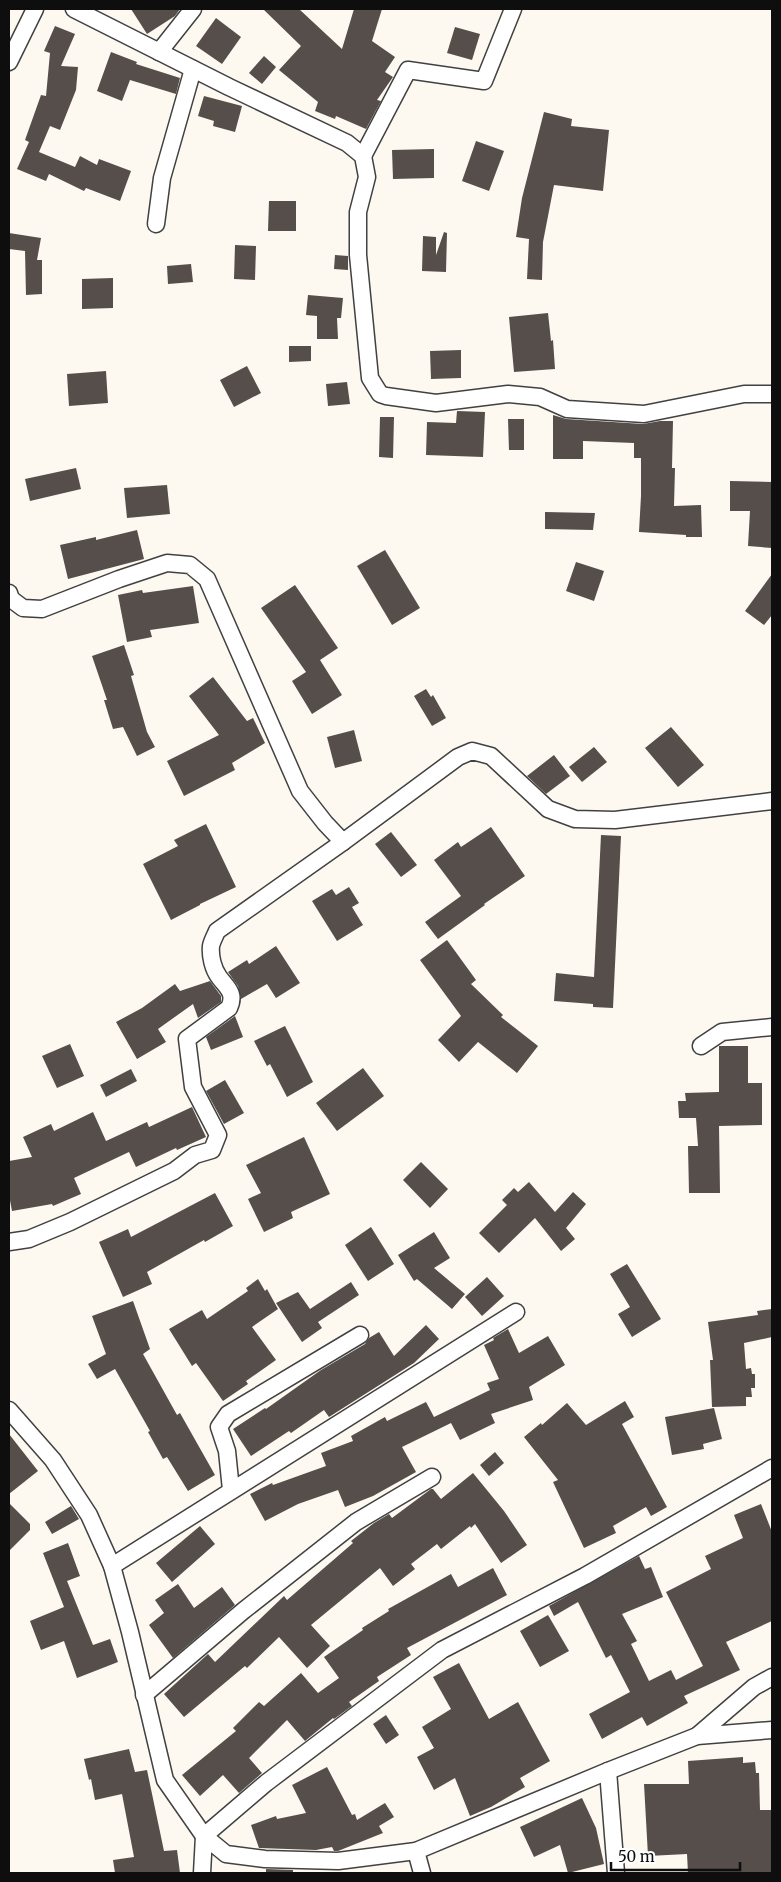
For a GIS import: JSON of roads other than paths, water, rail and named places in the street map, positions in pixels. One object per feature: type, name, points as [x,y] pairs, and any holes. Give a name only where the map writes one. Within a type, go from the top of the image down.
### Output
[{"type":"street","points":[[9,62],[35,9]]},
{"type":"street","points":[[74,9],[347,143],[363,156]]},
{"type":"street","points":[[159,52],[193,9]]},
{"type":"street","points":[[513,9],[484,81],[408,70],[363,156],[367,177],[358,212],[358,255],[370,378],[380,394],[436,404],[508,394],[540,397],[567,409],[644,414],[744,394],[772,394]]},
{"type":"street","points":[[156,224],[162,178],[193,69]]},
{"type":"street","points":[[9,593],[11,599],[23,608],[42,609],[119,579],[167,563],[190,565],[207,579],[300,790],[325,823],[343,842]]},
{"type":"street","points":[[9,1242],[29,1239],[70,1222],[174,1171],[195,1155],[212,1150],[218,1135],[193,1088],[187,1039],[229,1008],[232,1001],[229,989],[218,976],[213,964],[211,945],[217,931],[343,842],[458,757],[472,751],[491,756],[548,809],[575,819],[615,820],[772,801]]},
{"type":"street","points":[[700,1046],[722,1032],[772,1027]]},
{"type":"street","points":[[112,1566],[516,1312]]},
{"type":"street","points":[[231,1490],[227,1451],[219,1427],[228,1414],[360,1335]]},
{"type":"street","points":[[9,1410],[53,1460],[89,1515],[112,1566],[130,1632],[165,1780],[204,1836],[226,1854],[265,1859],[338,1861],[416,1851],[697,1736],[772,1730]]},
{"type":"street","points":[[202,1873],[204,1836],[266,1784],[442,1650],[585,1576],[772,1468]]},
{"type":"street","points":[[144,1695],[243,1611],[356,1522],[432,1477]]},
{"type":"street","points":[[697,1736],[754,1687],[772,1677]]},
{"type":"street","points":[[608,1771],[616,1873]]},
{"type":"street","points":[[416,1851],[422,1873]]}]
